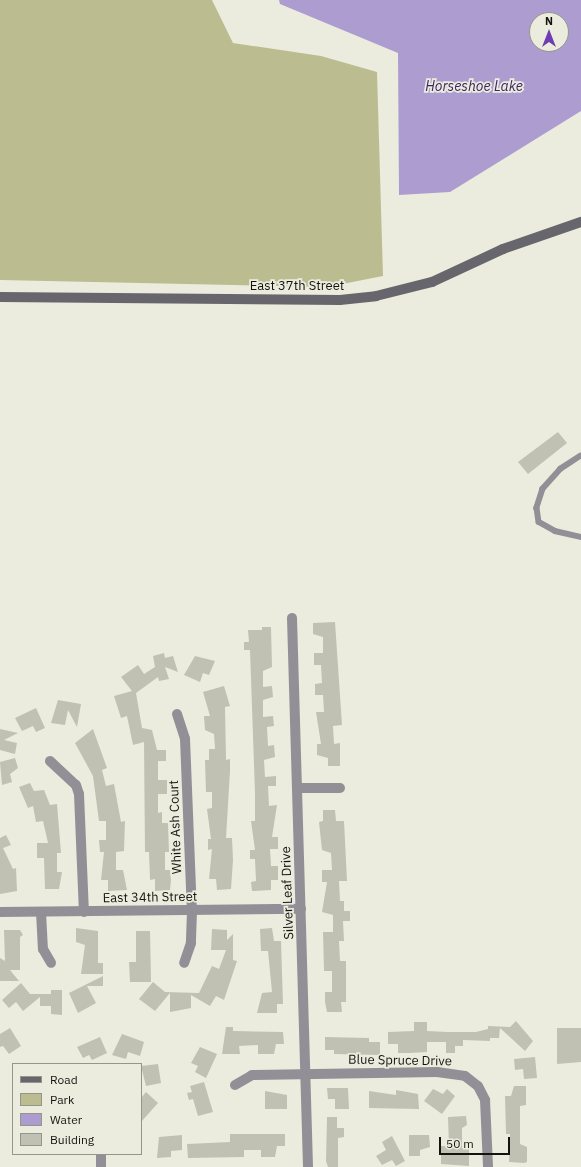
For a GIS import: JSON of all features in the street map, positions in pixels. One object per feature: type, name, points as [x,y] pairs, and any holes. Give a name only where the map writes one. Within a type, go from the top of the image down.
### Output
[{"type":"main road","name":"East 37th Street","points":[[0,297],[340,300],[376,296],[432,282],[510,247],[581,222]]},
{"type":"street","name":"Silver Leaf Drive","points":[[292,618],[299,788],[301,909],[308,1074],[308,1167]]},
{"type":"street","name":"White Ash Court","points":[[177,714],[185,739],[192,911],[191,943],[184,963]]},
{"type":"street","points":[[50,761],[76,785],[79,794],[84,912]]},
{"type":"street","points":[[299,788],[340,788]]},
{"type":"street","name":"East 34th Street","points":[[0,912],[301,909]]},
{"type":"street","points":[[41,912],[42,949],[51,963]]},
{"type":"street","name":"Blue Spruce Drive","points":[[235,1085],[252,1075],[437,1072],[465,1076],[478,1086],[485,1100],[488,1167]]},
{"type":"street","points":[[101,1155],[101,1167]]},
{"type":"lane","points":[[581,456],[561,469],[543,489],[538,508],[539,522],[555,531],[581,536]]},
{"type":"green space","points":[[0,0],[212,0],[233,43],[321,56],[377,72],[383,276],[327,287],[0,280]]},
{"type":"water","name":"Horseshoe Lake","points":[[279,0],[581,0],[581,111],[450,192],[399,195],[398,53],[280,4]]},
{"type":"building","points":[[558,432],[567,443],[528,474],[518,462]]},
{"type":"building","points":[[335,622],[342,725],[333,726],[334,744],[340,743],[340,766],[328,766],[328,758],[317,755],[317,744],[321,744],[316,712],[324,712],[323,695],[315,695],[315,684],[322,683],[321,665],[314,665],[314,653],[323,653],[323,637],[313,634],[313,623]]},
{"type":"building","points":[[262,627],[271,627],[272,667],[263,671],[263,687],[272,686],[273,697],[263,700],[263,717],[273,716],[274,726],[267,727],[268,746],[274,745],[275,757],[264,760],[265,777],[276,776],[276,786],[268,786],[269,806],[277,805],[272,837],[278,837],[278,849],[270,849],[271,866],[278,866],[278,880],[271,880],[271,890],[252,891],[251,882],[256,881],[255,859],[250,859],[250,850],[255,850],[251,821],[255,821],[255,793],[250,650],[244,650],[244,642],[249,642],[248,630],[262,630]]},
{"type":"building","points":[[164,653],[165,658],[173,656],[178,672],[165,667],[169,679],[159,681],[158,677],[136,693],[142,728],[152,730],[157,750],[166,750],[166,761],[158,761],[158,780],[167,780],[167,794],[158,794],[158,813],[162,812],[162,823],[168,823],[169,852],[165,852],[165,870],[170,870],[171,880],[170,890],[155,891],[155,879],[150,880],[149,852],[145,852],[144,742],[133,745],[127,716],[121,718],[114,696],[132,691],[121,677],[138,665],[144,674],[155,667],[153,656]]},
{"type":"building","points":[[195,656],[215,661],[209,675],[203,673],[200,682],[184,675]]},
{"type":"building","points":[[224,686],[230,706],[225,707],[226,760],[230,759],[226,838],[232,838],[233,860],[231,889],[217,890],[216,879],[209,879],[212,849],[208,850],[208,839],[211,839],[207,809],[212,808],[212,792],[206,792],[205,760],[209,760],[209,749],[215,749],[214,734],[205,730],[204,716],[210,716],[203,692]]},
{"type":"building","points":[[58,700],[81,704],[77,727],[68,710],[65,725],[51,723]]},
{"type":"building","points":[[36,708],[45,728],[36,732],[33,726],[22,731],[15,718]]},
{"type":"building","points":[[0,729],[18,733],[4,740],[17,743],[15,754],[0,750]]},
{"type":"building","points":[[93,729],[107,768],[102,770],[106,786],[114,784],[121,822],[125,821],[124,851],[116,852],[116,870],[123,870],[127,890],[108,891],[108,880],[101,880],[104,852],[100,852],[99,840],[106,840],[106,821],[99,821],[93,776],[75,743]]},
{"type":"building","points":[[15,758],[18,768],[10,774],[12,782],[2,785],[0,762]]},
{"type":"building","points":[[30,783],[34,791],[44,790],[50,805],[57,804],[61,853],[57,853],[57,872],[62,872],[59,889],[45,889],[44,858],[37,858],[37,843],[48,843],[43,821],[36,822],[33,806],[28,808],[19,787]]},
{"type":"building","points":[[323,810],[335,810],[336,821],[344,821],[347,881],[339,881],[340,901],[344,901],[344,911],[350,911],[350,921],[343,921],[344,941],[339,941],[340,961],[346,961],[346,1002],[341,1002],[342,1012],[327,1012],[325,1002],[325,992],[332,992],[332,971],[324,971],[323,932],[333,932],[333,915],[322,912],[327,882],[322,882],[322,870],[332,870],[331,853],[322,850],[319,822],[323,821]]},
{"type":"building","points":[[6,835],[11,845],[3,848],[13,869],[16,868],[17,891],[0,894],[0,838]]},
{"type":"building","points":[[76,928],[98,931],[98,963],[103,963],[103,974],[81,974],[85,945],[76,942]]},
{"type":"building","points":[[272,928],[274,941],[281,941],[283,1004],[277,1004],[277,1013],[257,1013],[262,993],[272,992],[268,951],[261,951],[260,929]]},
{"type":"building","points":[[212,929],[227,930],[227,940],[233,934],[233,960],[237,961],[224,1000],[216,996],[210,1006],[191,995],[191,1008],[170,1012],[170,993],[155,1011],[139,999],[153,982],[165,992],[199,993],[212,966],[219,969],[226,950],[211,950]]},
{"type":"building","points":[[4,930],[20,930],[23,935],[20,937],[20,970],[10,970],[19,981],[0,981],[0,958],[5,961]]},
{"type":"building","points":[[136,931],[150,931],[151,982],[130,982],[129,962],[136,962]]},
{"type":"building","points":[[103,976],[103,986],[87,986],[96,1003],[78,1013],[69,993]]},
{"type":"building","points":[[21,983],[30,994],[51,994],[51,990],[62,990],[62,1015],[51,1014],[51,1006],[40,1006],[40,997],[23,1011],[16,1002],[9,1008],[2,1000]]},
{"type":"building","points":[[516,1021],[533,1041],[525,1051],[500,1028],[499,1038],[490,1038],[490,1041],[463,1040],[463,1046],[455,1046],[455,1053],[446,1053],[446,1042],[427,1042],[427,1052],[409,1053],[398,1053],[398,1044],[388,1044],[388,1032],[414,1031],[414,1022],[427,1022],[427,1031],[476,1032],[488,1029],[488,1026],[510,1027]]},
{"type":"building","points":[[226,1027],[233,1027],[233,1031],[283,1032],[284,1044],[276,1044],[274,1054],[258,1054],[258,1045],[239,1046],[240,1054],[222,1054]]},
{"type":"building","points":[[10,1028],[21,1046],[9,1054],[3,1046],[0,1047],[0,1034]]},
{"type":"building","points":[[557,1028],[581,1028],[581,1062],[557,1064]]},
{"type":"building","points":[[122,1034],[144,1042],[140,1056],[128,1052],[126,1059],[112,1055]]},
{"type":"building","points":[[100,1037],[107,1053],[92,1060],[89,1055],[83,1058],[77,1047]]},
{"type":"building","points":[[325,1037],[369,1038],[369,1042],[380,1042],[380,1055],[334,1054],[334,1050],[325,1050]]},
{"type":"building","points":[[200,1047],[217,1054],[206,1078],[195,1072],[198,1066],[191,1063]]},
{"type":"building","points":[[535,1057],[537,1078],[524,1079],[523,1069],[515,1070],[514,1059]]},
{"type":"building","points":[[158,1064],[161,1083],[146,1086],[142,1066]]},
{"type":"building","points":[[204,1082],[213,1112],[198,1116],[193,1099],[189,1100],[187,1093],[192,1092],[190,1086]]},
{"type":"building","points":[[514,1086],[526,1086],[526,1105],[520,1106],[520,1144],[527,1147],[527,1162],[524,1163],[509,1162],[510,1134],[506,1134],[505,1096],[511,1096]]},
{"type":"building","points":[[327,1088],[348,1088],[349,1109],[335,1109],[335,1099],[328,1099]]},
{"type":"building","points":[[433,1089],[443,1094],[447,1089],[455,1096],[442,1114],[424,1101]]},
{"type":"building","points":[[396,1090],[418,1094],[419,1109],[369,1108],[369,1091],[396,1095]]},
{"type":"building","points":[[265,1091],[287,1095],[287,1109],[265,1109]]},
{"type":"building","points":[[146,1092],[158,1103],[142,1121],[142,1097]]},
{"type":"building","points":[[466,1116],[467,1125],[462,1128],[462,1148],[469,1148],[469,1166],[441,1164],[441,1146],[449,1146],[448,1117]]},
{"type":"building","points":[[327,1117],[337,1117],[337,1128],[344,1128],[344,1137],[338,1138],[338,1167],[328,1167],[326,1161]]},
{"type":"building","points":[[230,1134],[285,1134],[285,1146],[277,1146],[275,1157],[261,1157],[261,1150],[244,1150],[244,1157],[188,1158],[187,1144],[230,1142]]},
{"type":"building","points":[[182,1135],[182,1150],[171,1151],[171,1157],[157,1158],[159,1137]]},
{"type":"building","points":[[409,1135],[429,1135],[430,1147],[420,1150],[420,1156],[409,1156]]},
{"type":"building","points":[[392,1136],[405,1161],[396,1166],[392,1160],[382,1165],[376,1156],[386,1150],[382,1142]]}]
